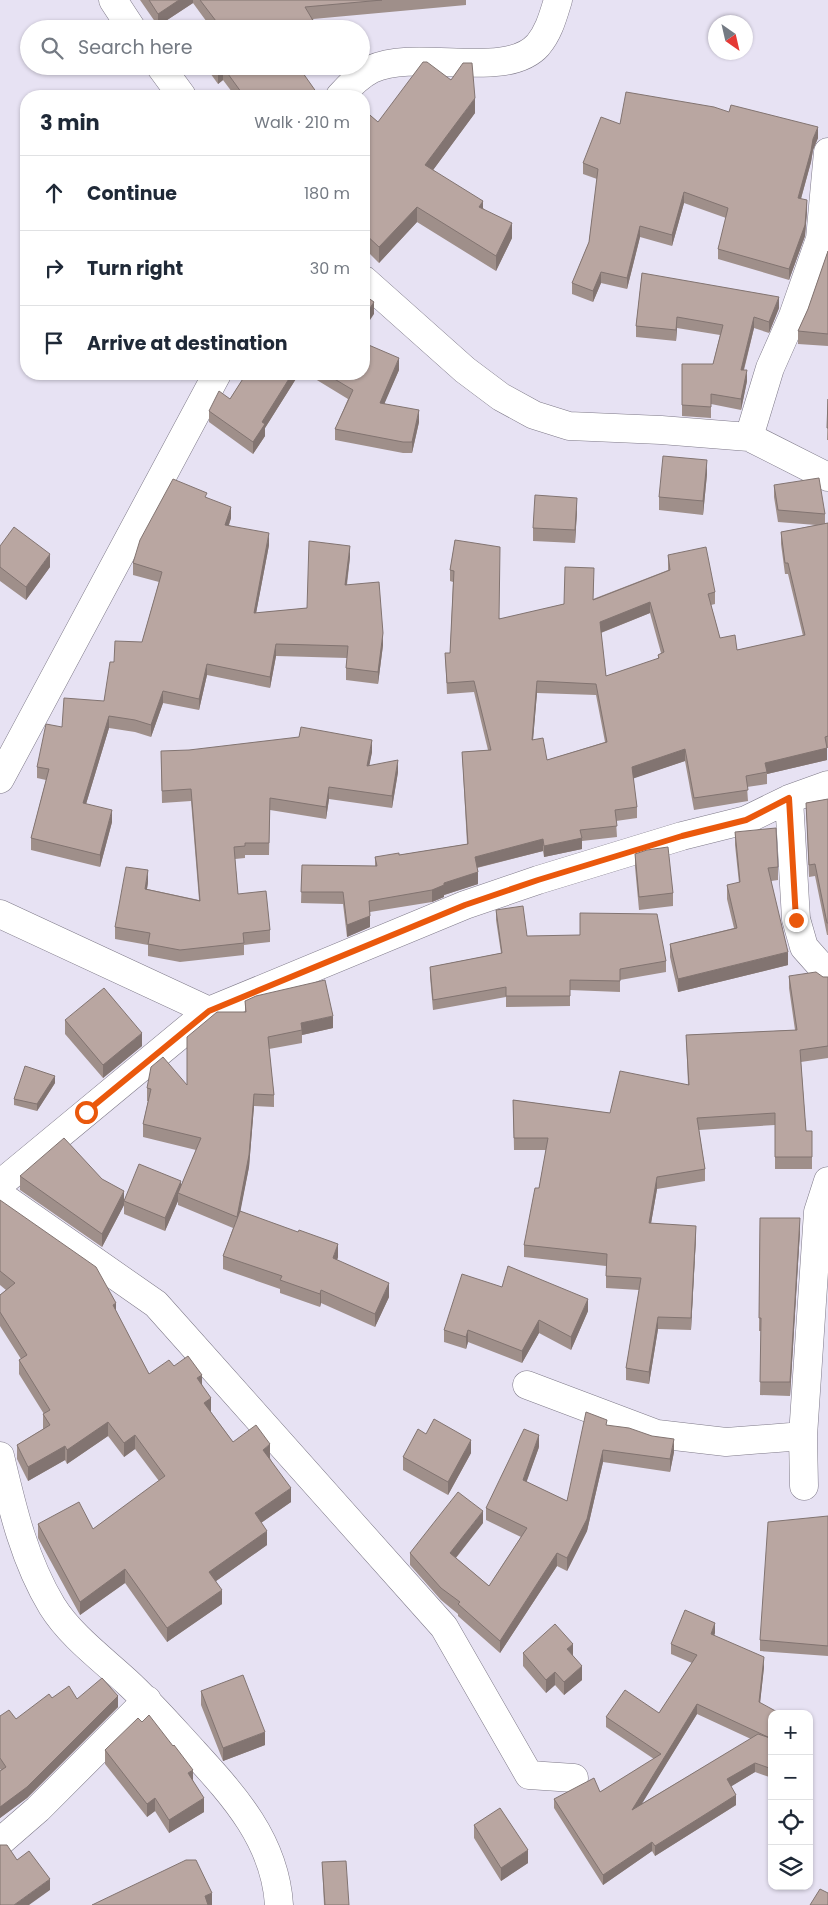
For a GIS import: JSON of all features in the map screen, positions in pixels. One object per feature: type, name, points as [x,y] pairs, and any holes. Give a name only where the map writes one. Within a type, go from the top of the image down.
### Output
[{"type":"street","points":[[113,0],[126,20]]},
{"type":"street","points":[[370,70],[391,63],[409,60],[499,62],[521,58],[537,45],[551,24],[558,0]]},
{"type":"street","points":[[167,75],[178,90]]},
{"type":"street","points":[[346,90],[364,75]]},
{"type":"street","points":[[749,437],[770,368],[793,316],[820,239],[828,152]]},
{"type":"street","points":[[370,285],[465,370],[501,397],[534,415],[569,426],[661,430],[749,437],[828,477]]},
{"type":"street","points":[[0,780],[214,380]]},
{"type":"street","points":[[0,1184],[209,1011],[465,905],[538,880],[682,836],[746,820],[789,798],[828,785]]},
{"type":"street","points":[[789,798],[796,920],[804,947],[828,974]]},
{"type":"street","points":[[0,914],[209,1011]]},
{"type":"street","points":[[804,1486],[803,1436],[818,1212],[828,1181]]},
{"type":"street","points":[[0,1195],[156,1304],[444,1627],[529,1775],[574,1778]]},
{"type":"street","points":[[527,1385],[657,1434],[726,1442],[803,1436]]},
{"type":"street","points":[[0,1456],[20,1536],[35,1573],[52,1606],[72,1631],[147,1700],[241,1807],[257,1833],[274,1869],[279,1905]]},
{"type":"street","points":[[0,1842],[38,1809],[147,1700]]},
{"type":"building","points":[[149,0],[179,0],[158,14]]},
{"type":"building","points":[[200,0],[382,0],[305,7],[313,20],[215,20]]},
{"type":"building","points":[[423,62],[427,62],[451,80],[463,63],[472,63],[475,98],[425,165],[483,201],[479,207],[512,223],[496,256],[417,207],[379,247],[370,239],[370,115],[378,122]]},
{"type":"building","points":[[229,75],[304,75],[315,90],[240,90]]},
{"type":"building","points":[[626,92],[714,107],[729,112],[731,105],[818,127],[813,139],[798,198],[807,200],[805,225],[789,269],[718,249],[728,208],[684,192],[672,235],[640,226],[627,278],[601,272],[593,291],[572,283],[589,242],[598,169],[583,163],[601,117],[620,124]]},
{"type":"building","points":[[828,251],[828,334],[798,331],[808,309]]},
{"type":"building","points":[[642,273],[779,297],[769,322],[754,317],[741,370],[747,370],[741,399],[711,394],[711,407],[682,405],[682,364],[713,364],[723,325],[677,317],[676,330],[636,326]]},
{"type":"building","points":[[370,299],[374,302],[370,308]]},
{"type":"building","points":[[370,346],[399,358],[380,403],[419,410],[412,442],[335,429],[353,390],[336,380],[370,380]]},
{"type":"building","points":[[242,380],[288,380],[262,422],[265,424],[253,442],[209,411],[219,391],[230,399]]},
{"type":"building","points":[[663,456],[707,460],[703,501],[659,497]]},
{"type":"building","points":[[819,478],[825,514],[778,510],[774,485]]},
{"type":"building","points":[[173,479],[207,493],[205,497],[231,507],[225,525],[269,533],[254,613],[307,608],[309,541],[350,546],[345,585],[379,582],[383,633],[378,672],[346,668],[348,646],[276,644],[270,677],[207,664],[199,699],[163,691],[151,725],[135,720],[109,716],[83,803],[112,810],[100,855],[31,838],[49,769],[37,767],[46,724],[62,727],[64,698],[104,701],[110,662],[114,662],[115,641],[142,642],[162,572],[133,563],[140,540]]},
{"type":"building","points":[[535,495],[577,498],[575,530],[533,528]]},
{"type":"building","points":[[828,523],[828,736],[825,737],[827,748],[765,763],[767,772],[746,776],[748,790],[694,798],[685,749],[632,767],[637,807],[615,810],[617,826],[580,830],[582,838],[544,846],[543,839],[475,857],[478,872],[444,883],[444,885],[432,890],[369,901],[370,916],[347,925],[343,892],[301,892],[302,865],[377,866],[375,857],[468,844],[462,752],[491,750],[474,681],[447,683],[445,653],[450,653],[454,571],[450,570],[455,540],[500,547],[499,619],[564,604],[565,567],[594,568],[593,600],[670,570],[668,555],[706,547],[715,592],[708,594],[720,638],[735,635],[737,650],[805,635],[788,563],[785,563],[781,532]],"holes":[[[650,602],[664,652],[658,655],[659,658],[606,676],[600,622]],[[537,681],[596,684],[607,742],[547,760],[543,738],[532,740]]]},
{"type":"building","points":[[14,527],[50,554],[26,587],[0,567],[0,546]]},
{"type":"building","points":[[301,727],[372,740],[367,766],[398,760],[392,796],[329,787],[326,807],[270,798],[269,843],[245,843],[245,846],[234,847],[238,894],[266,891],[270,930],[243,933],[244,943],[180,950],[148,944],[150,933],[115,927],[126,867],[148,870],[145,889],[200,901],[191,789],[162,791],[161,751],[189,750],[299,737]]},
{"type":"building","points":[[828,799],[827,923],[815,864],[809,865],[806,803]]},
{"type":"building","points":[[776,828],[778,867],[768,868],[788,952],[678,979],[670,944],[737,928],[727,885],[740,882],[735,832]]},
{"type":"building","points":[[668,847],[673,893],[639,897],[635,854]]},
{"type":"building","points":[[523,906],[527,936],[580,935],[580,913],[657,914],[666,961],[620,969],[620,981],[570,980],[570,996],[506,996],[506,987],[433,1000],[430,967],[502,953],[496,910]]},
{"type":"building","points":[[816,972],[823,977],[828,977],[828,1046],[800,1050],[806,1131],[812,1131],[812,1157],[775,1157],[775,1113],[697,1118],[705,1169],[657,1177],[649,1223],[696,1226],[691,1318],[658,1317],[649,1372],[626,1368],[641,1278],[606,1276],[607,1254],[524,1245],[535,1188],[539,1188],[548,1138],[514,1138],[513,1100],[610,1113],[620,1071],[689,1085],[686,1035],[797,1030],[789,976]]},
{"type":"building","points":[[325,980],[333,1016],[301,1023],[302,1030],[268,1037],[274,1095],[254,1094],[249,1155],[237,1217],[178,1193],[201,1138],[143,1124],[151,1089],[147,1088],[151,1067],[163,1057],[187,1085],[187,1037],[217,1012],[246,1012],[245,1001],[256,996]]},
{"type":"building","points":[[104,988],[142,1033],[103,1065],[65,1020]]},
{"type":"building","points":[[25,1066],[55,1076],[37,1104],[14,1099]]},
{"type":"building","points":[[64,1138],[102,1179],[124,1191],[102,1234],[20,1176]]},
{"type":"building","points":[[139,1164],[181,1181],[165,1218],[124,1201]]},
{"type":"building","points":[[0,1200],[96,1267],[116,1303],[113,1305],[149,1374],[169,1360],[174,1366],[188,1356],[202,1375],[197,1378],[211,1398],[204,1403],[233,1442],[256,1425],[270,1444],[263,1450],[291,1488],[255,1513],[267,1531],[209,1572],[222,1590],[167,1628],[125,1569],[80,1602],[38,1524],[79,1502],[93,1529],[165,1476],[135,1435],[124,1443],[108,1422],[67,1450],[65,1446],[28,1467],[17,1445],[50,1425],[43,1414],[50,1410],[19,1360],[27,1355],[0,1312],[0,1295],[15,1283],[0,1271]]},
{"type":"building","points":[[240,1211],[338,1244],[333,1258],[389,1283],[375,1314],[321,1290],[320,1294],[280,1280],[282,1276],[223,1256]]},
{"type":"building","points":[[760,1218],[800,1218],[790,1382],[760,1382]]},
{"type":"building","points":[[508,1266],[588,1299],[571,1337],[539,1320],[522,1351],[468,1330],[466,1337],[444,1330],[462,1274],[502,1287]]},
{"type":"building","points":[[586,1412],[607,1420],[606,1425],[629,1428],[652,1436],[674,1439],[670,1459],[603,1450],[587,1519],[567,1558],[557,1553],[500,1641],[458,1604],[460,1602],[441,1588],[410,1553],[458,1492],[483,1511],[450,1553],[489,1586],[527,1528],[486,1508],[524,1429],[539,1435],[523,1480],[567,1501]]},
{"type":"building","points":[[434,1419],[471,1440],[448,1482],[403,1457],[418,1429],[426,1434]]},
{"type":"building","points":[[828,1516],[828,1646],[760,1640],[768,1522]]},
{"type":"building","points":[[685,1610],[715,1623],[711,1634],[764,1657],[759,1702],[774,1710],[768,1710],[768,1737],[697,1704],[632,1810],[758,1734],[768,1737],[768,1768],[755,1763],[727,1779],[736,1795],[655,1846],[652,1842],[603,1875],[554,1799],[594,1778],[600,1792],[661,1754],[606,1717],[625,1690],[659,1713],[697,1655],[671,1644]]},
{"type":"building","points":[[555,1624],[573,1644],[567,1649],[582,1666],[564,1682],[555,1672],[546,1680],[523,1653]]},
{"type":"building","points":[[243,1675],[265,1732],[223,1748],[201,1691]]},
{"type":"building","points":[[102,1678],[118,1696],[27,1787],[0,1807],[0,1771],[6,1767],[0,1758],[0,1716],[9,1710],[16,1719],[49,1694],[52,1698],[69,1686],[77,1699]]},
{"type":"building","points":[[149,1715],[193,1770],[188,1773],[204,1798],[169,1820],[155,1798],[147,1804],[105,1750],[138,1718],[142,1722]]},
{"type":"building","points":[[500,1808],[528,1850],[501,1868],[474,1825]]},
{"type":"building","points":[[0,1845],[7,1845],[17,1860],[29,1851],[50,1879],[14,1905],[0,1905]]},
{"type":"building","points":[[186,1860],[196,1860],[212,1893],[205,1896],[208,1905],[92,1905]]},
{"type":"building","points":[[346,1861],[349,1905],[325,1905],[322,1862]]},
{"type":"building","points":[[820,1889],[828,1893],[828,1905],[810,1905]]},
{"type":"route","points":[[86,1112],[209,1011],[465,905],[538,880],[682,836],[746,820],[789,798],[796,920]]}]
